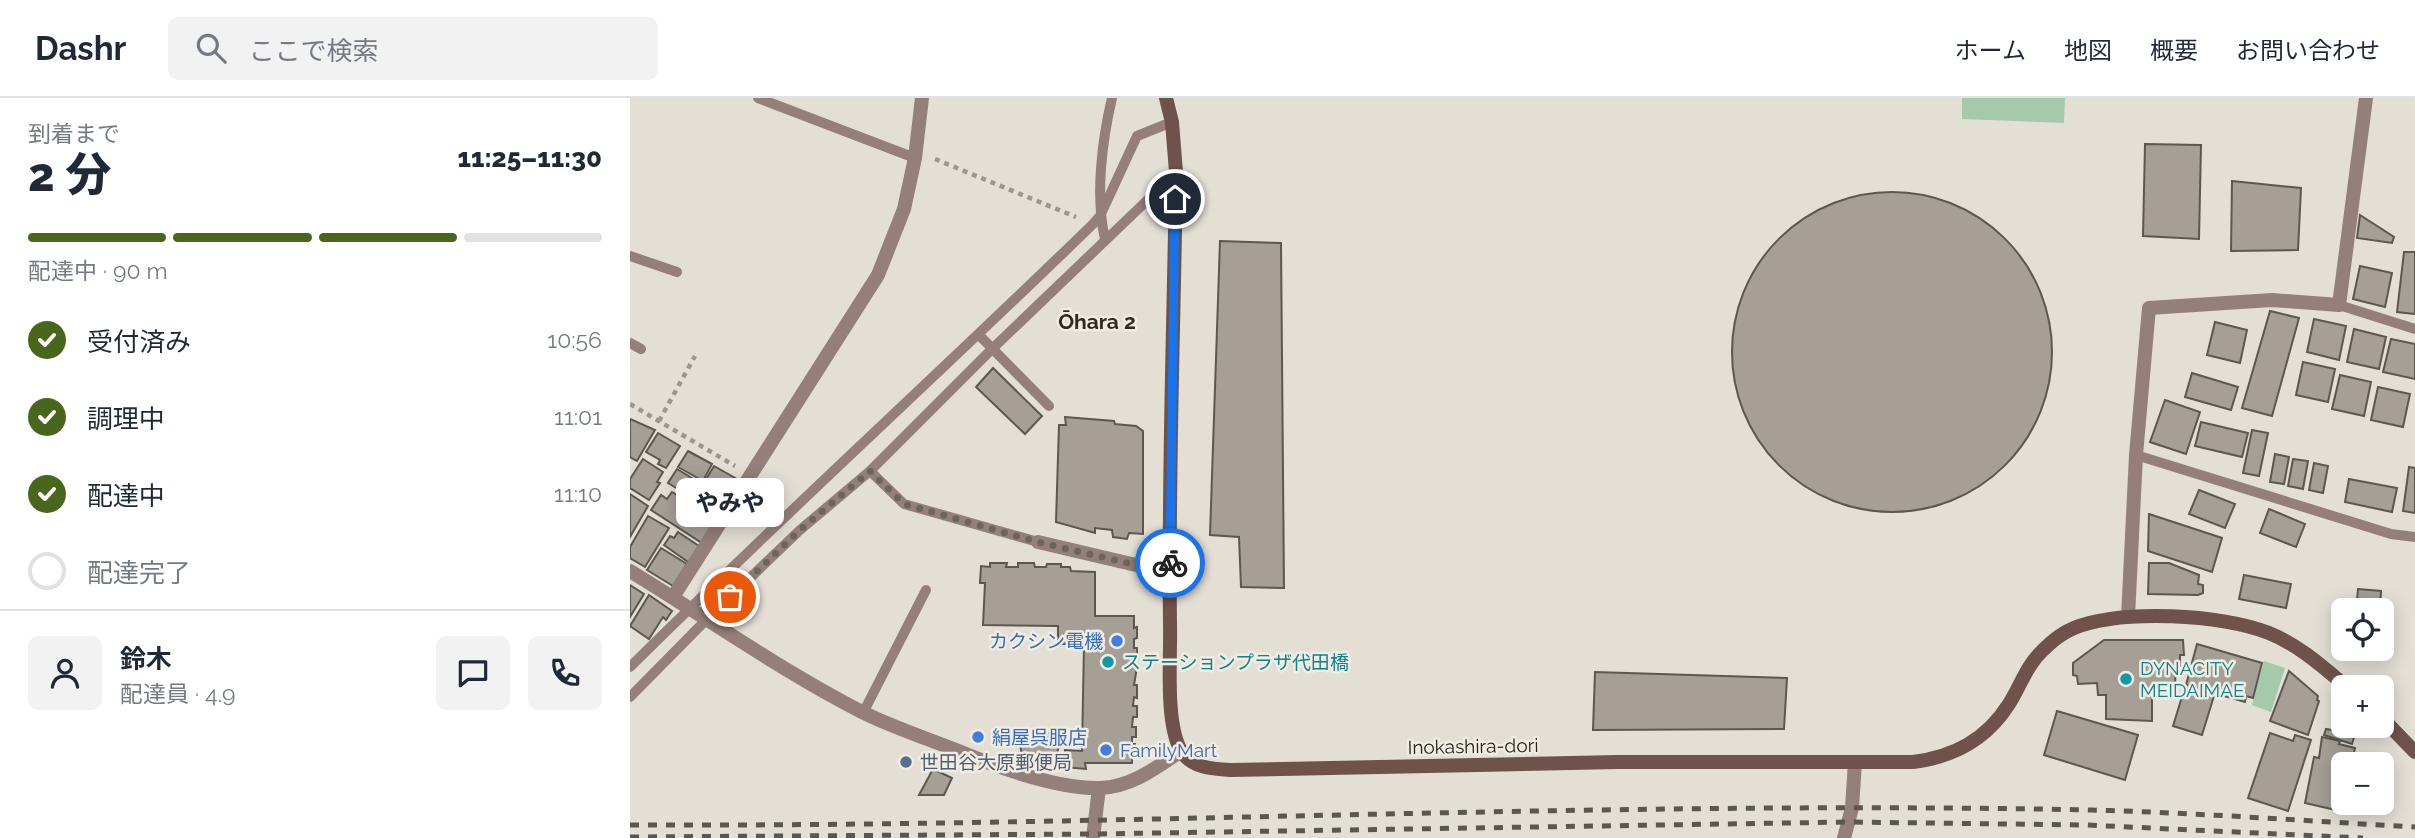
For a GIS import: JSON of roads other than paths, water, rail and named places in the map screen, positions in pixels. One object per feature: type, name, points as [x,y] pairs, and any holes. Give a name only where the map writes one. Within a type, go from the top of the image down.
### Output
[{"type":"main road","points":[[1166,98],[1172,122],[1176,172],[1170,573],[1171,701],[1173,723],[1181,751]]},
{"type":"main road","name":"Inokashira-dori","points":[[1181,751],[1200,766],[1231,770],[1618,762],[1913,762],[1945,757],[1973,742],[1999,717],[2010,703],[2029,666],[2056,638],[2090,623],[2128,617],[2178,617],[2221,622],[2267,632],[2299,649],[2332,675]]},
{"type":"main road","points":[[2394,730],[2415,752]]},
{"type":"street","points":[[673,597],[878,275],[904,209],[922,98]]},
{"type":"street","points":[[2128,617],[2136,456],[2149,308],[2272,300],[2339,305],[2366,98]]},
{"type":"street","points":[[1038,542],[1170,573]]},
{"type":"street","points":[[630,571],[706,620],[863,713],[998,767],[1051,782],[1098,788],[1141,777],[1181,751]]},
{"type":"street","points":[[1844,838],[1852,808],[1855,762]]},
{"type":"street","points":[[1093,838],[1098,788]]},
{"type":"lane","points":[[758,98],[915,154]]},
{"type":"lane","points":[[1105,239],[1096,220],[1106,126],[1112,98]]},
{"type":"lane","points":[[630,667],[1096,220],[1137,136],[1172,122]]},
{"type":"lane","points":[[630,697],[800,530],[870,471],[992,349],[1158,190]]},
{"type":"lane","points":[[630,256],[677,272]]},
{"type":"lane","points":[[2339,305],[2415,329]]},
{"type":"lane","points":[[979,334],[1049,406]]},
{"type":"lane","points":[[630,343],[641,349]]},
{"type":"lane","points":[[913,397],[929,413]]},
{"type":"lane","points":[[863,443],[880,460]]},
{"type":"lane","points":[[2136,456],[2391,534],[2415,537]]},
{"type":"lane","points":[[870,471],[904,504],[1038,542]]},
{"type":"lane","points":[[863,713],[926,590]]},
{"type":"railway","points":[[630,825],[813,825],[1727,808],[1909,808],[2132,811],[2415,827]]},
{"type":"railway","points":[[630,837],[1093,834],[1849,822],[2086,825],[2363,838]]},
{"type":"place","name":"やみや","points":[[730,597]]},
{"type":"place","name":"カクシン電機","points":[[1117,641]]},
{"type":"place","name":"ステーションプラザ代田橋","points":[[1108,662]]},
{"type":"place","name":"DYNACITY MEIDAIMAE","points":[[2126,679]]},
{"type":"place","name":"絹屋呉服店","points":[[978,737]]},
{"type":"place","name":"FamilyMart","points":[[1106,750]]},
{"type":"place","name":"世田谷大原郵便局","points":[[906,762]]},
{"type":"district","name":"Ōhara 2","points":[[1097,321]]}]
